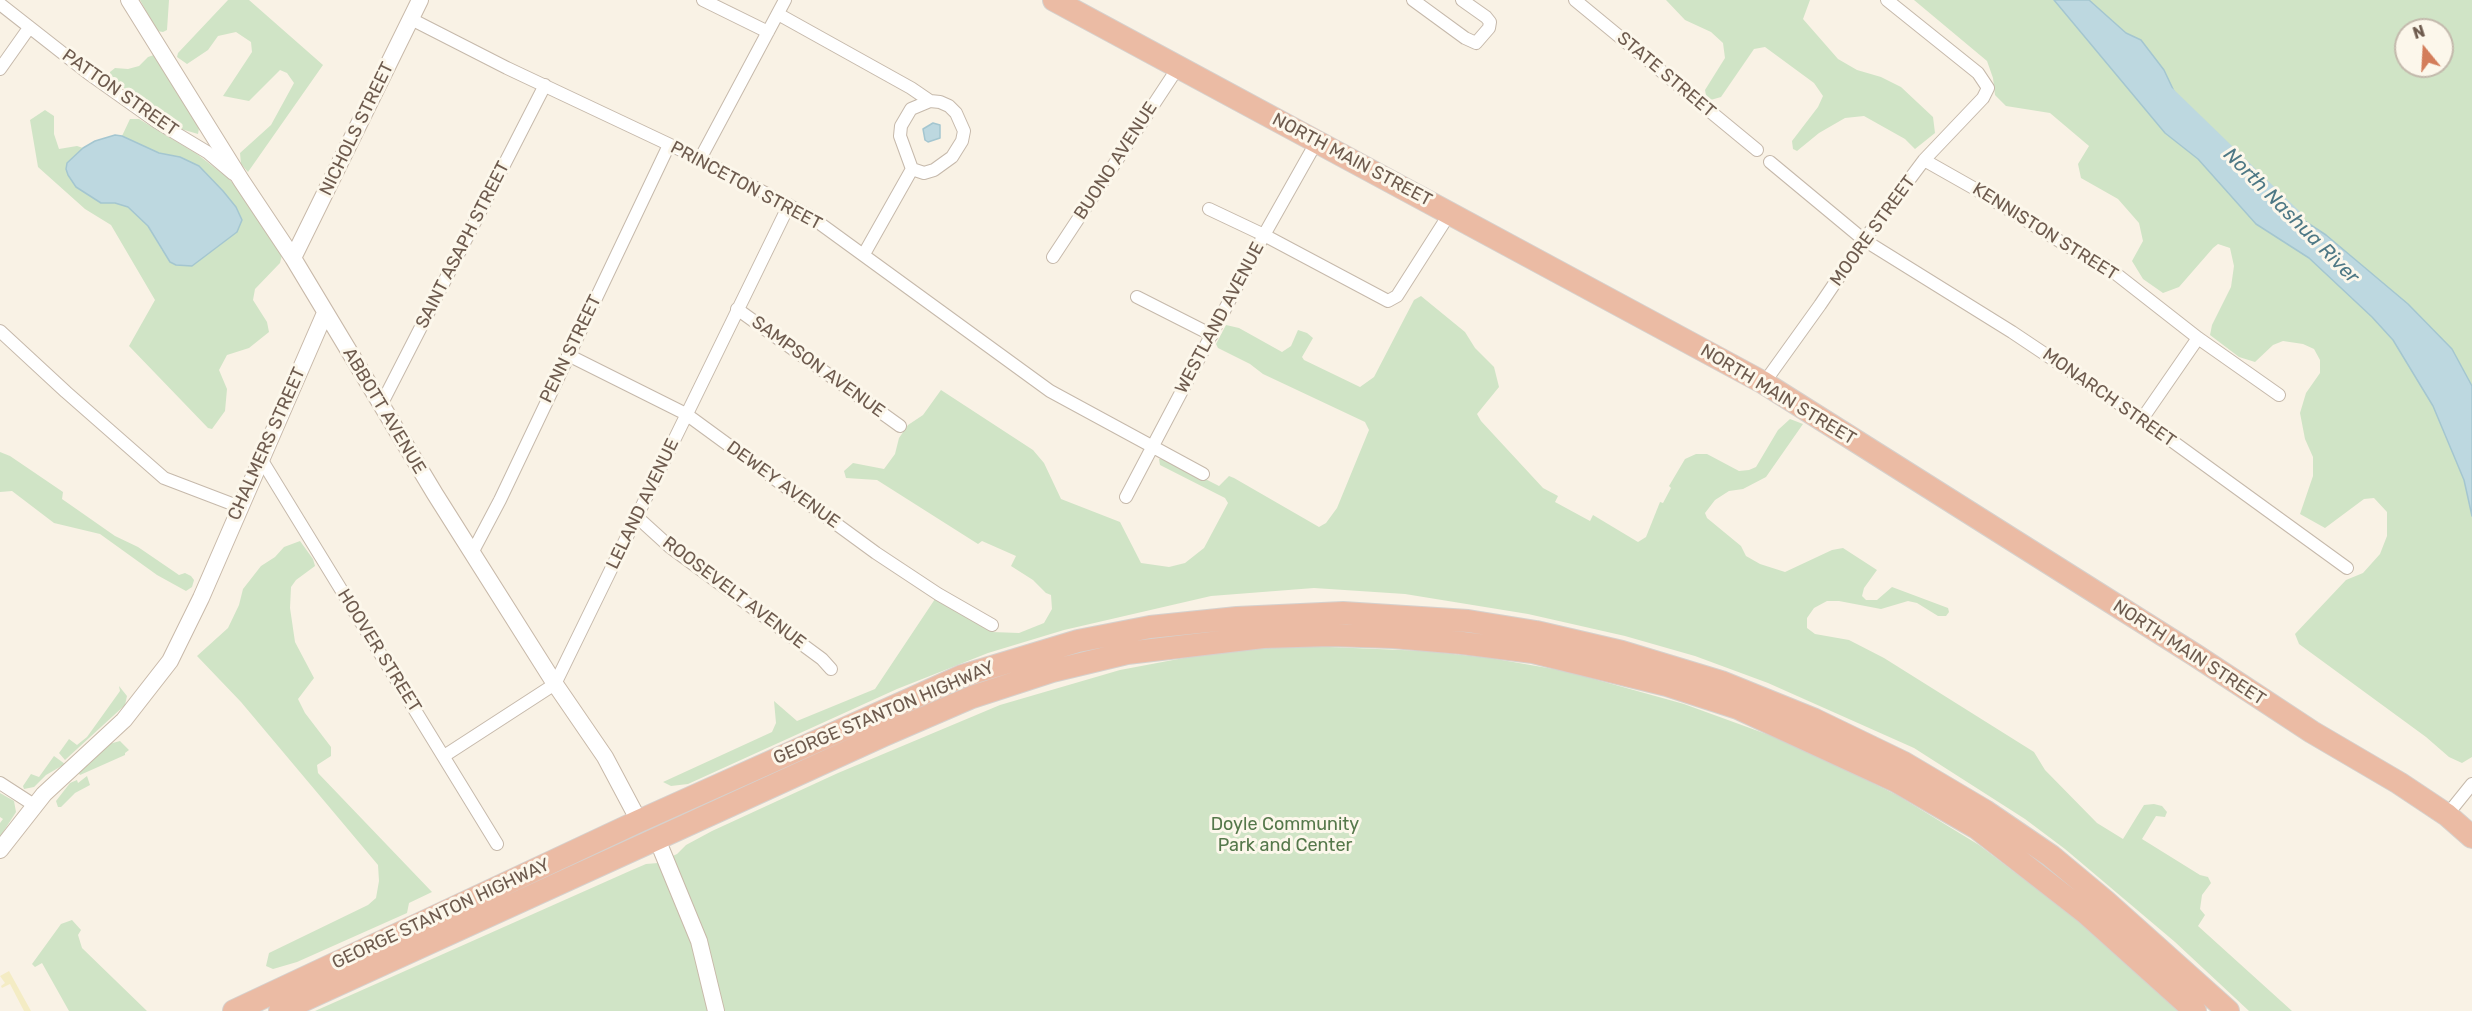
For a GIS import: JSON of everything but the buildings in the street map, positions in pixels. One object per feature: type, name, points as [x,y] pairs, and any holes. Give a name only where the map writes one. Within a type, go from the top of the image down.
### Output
[{"type":"highway","name":"NORTH MAIN STREET","points":[[1054,0],[1764,383],[2173,641],[2312,732],[2399,783],[2447,815],[2472,837]]},
{"type":"highway","name":"GEORGE STANTON HIGHWAY","points":[[234,1011],[639,821],[936,687],[990,667],[1078,641],[1190,621],[1343,613],[1468,621],[1536,632],[1622,652],[1721,682],[1815,720],[1904,763],[1985,811],[2051,856],[2228,1011]]},
{"type":"highway","name":"GEORGE STANTON HIGHWAY","points":[[280,1011],[933,714],[1017,681],[1090,661],[1157,648],[1263,637],[1330,635],[1393,637],[1533,652],[1667,685],[1738,708],[1896,781],[1977,828],[2034,870],[2086,913],[2195,1011]]},
{"type":"street","name":"ABBOTT AVENUE","points":[[129,0],[241,180],[293,258],[472,553],[604,757],[639,821]]},
{"type":"street","name":"NICHOLS STREET","points":[[293,258],[420,0]]},
{"type":"street","points":[[703,0],[768,32]]},
{"type":"street","points":[[700,159],[785,0]]},
{"type":"street","points":[[1413,0],[1476,43],[1489,28],[1490,22],[1462,0]]},
{"type":"street","name":"STATE STREET","points":[[1575,0],[1757,150]]},
{"type":"street","name":"MOORE STREET","points":[[1764,383],[1864,240],[1924,160],[1983,98],[1988,88],[1978,73],[1887,0]]},
{"type":"street","name":"PATTON STREET","points":[[0,4],[157,122],[207,152],[241,180]]},
{"type":"street","points":[[778,14],[911,88],[930,101]]},
{"type":"street","name":"PRINCETON STREET","points":[[411,19],[700,159],[811,217],[1041,385],[1098,419],[1203,474]]},
{"type":"street","points":[[0,69],[29,27]]},
{"type":"street","name":"BUONO AVENUE","points":[[1053,257],[1179,66]]},
{"type":"street","name":"SAINT ASAPH STREET","points":[[381,405],[545,85]]},
{"type":"street","points":[[864,254],[912,169],[900,136],[901,126],[911,109],[930,101],[940,102],[956,113],[964,131],[962,141],[952,158],[934,170],[924,173],[912,169]]},
{"type":"street","name":"WESTLAND AVENUE","points":[[1126,497],[1264,235],[1317,141]]},
{"type":"street","name":"PENN STREET","points":[[472,553],[500,500],[669,145]]},
{"type":"street","name":"KENNISTON STREET","points":[[1924,160],[2069,247],[2106,266],[2198,338],[2278,395]]},
{"type":"street","points":[[1770,162],[1864,240]]},
{"type":"street","name":"LELAND AVENUE","points":[[555,684],[789,205]]},
{"type":"street","points":[[1209,209],[1264,235],[1381,299],[1391,301],[1397,296],[1450,213]]},
{"type":"street","name":"MONARCH STREET","points":[[1864,240],[2012,332],[2142,419],[2347,568]]},
{"type":"street","points":[[1137,297],[1212,335]]},
{"type":"street","name":"SAMPSON AVENUE","points":[[737,309],[900,426]]},
{"type":"street","name":"CHALMERS STREET","points":[[0,850],[34,806],[124,720],[157,680],[183,636],[325,313]]},
{"type":"street","points":[[0,331],[83,408],[164,478],[240,507]]},
{"type":"street","points":[[2142,419],[2198,338]]},
{"type":"street","name":"DEWEY AVENUE","points":[[568,355],[686,414],[876,553],[938,594],[992,625]]},
{"type":"street","name":"HOOVER STREET","points":[[261,459],[497,844]]},
{"type":"street","name":"ROOSEVELT AVENUE","points":[[637,517],[666,544],[822,658],[831,669]]},
{"type":"street","points":[[444,756],[555,684]]},
{"type":"street","points":[[0,783],[34,806]]},
{"type":"street","points":[[2447,815],[2472,784]]},
{"type":"street","points":[[657,839],[699,941],[716,1011]]},
{"type":"green space","points":[[140,0],[169,0],[167,30],[157,31]]},
{"type":"green space","points":[[228,0],[249,0],[323,65],[248,172],[241,164],[240,153],[271,125],[294,83],[287,73],[280,70],[249,101],[223,96],[252,52],[251,42],[236,32],[218,36],[208,50],[187,64],[177,57],[178,53]]},
{"type":"green space","points":[[1666,0],[1810,0],[1803,19],[1838,59],[1857,70],[1881,77],[1901,87],[1933,117],[1935,133],[1915,149],[1905,139],[1864,116],[1845,118],[1819,133],[1797,151],[1793,149],[1792,141],[1818,107],[1823,96],[1814,83],[1765,47],[1754,49],[1721,97],[1707,101],[1705,90],[1725,58],[1723,43],[1711,32],[1685,20]]},
{"type":"green space","points":[[1914,0],[2054,0],[2165,133],[2198,159],[2256,224],[2309,258],[2393,340],[2433,406],[2464,480],[2472,516],[2472,757],[2462,763],[2449,757],[2426,737],[2299,644],[2295,634],[2346,580],[2363,573],[2380,554],[2387,536],[2387,512],[2374,498],[2364,499],[2325,528],[2300,514],[2313,476],[2313,457],[2305,439],[2300,413],[2306,393],[2320,373],[2320,360],[2314,349],[2303,344],[2283,341],[2273,345],[2255,362],[2239,357],[2210,335],[2212,325],[2231,287],[2234,266],[2230,248],[2218,244],[2179,287],[2163,293],[2143,279],[2132,261],[2143,241],[2139,223],[2118,199],[2081,178],[2078,164],[2089,146],[2050,113],[2006,106],[1995,95],[1993,78],[1987,61]]},
{"type":"green space","points":[[2089,0],[2472,0],[2472,386],[2452,349],[2408,304],[2256,189],[2224,161],[2211,140],[2189,123],[2164,70],[2141,40],[2126,33]]},
{"type":"green space","points":[[154,55],[199,128],[198,134],[181,129],[110,78],[110,72],[115,68],[128,69],[139,66],[148,57]]},
{"type":"green space","points":[[45,110],[54,116],[54,134],[59,149],[77,146],[83,148],[68,162],[66,169],[68,175],[101,203],[115,203],[128,207],[148,226],[162,250],[236,207],[198,166],[180,157],[159,153],[122,136],[130,119],[139,119],[197,154],[228,178],[244,195],[283,251],[280,263],[255,289],[253,300],[267,322],[269,332],[249,348],[227,355],[219,370],[227,389],[225,411],[212,429],[208,428],[129,346],[155,300],[111,225],[85,209],[38,167],[30,120]]},
{"type":"green space","points":[[1421,296],[1465,332],[1475,348],[1494,367],[1499,387],[1477,414],[1481,421],[1543,488],[1558,496],[1555,502],[1590,521],[1593,515],[1638,542],[1646,537],[1660,502],[1663,503],[1671,488],[1669,486],[1685,459],[1696,454],[1707,454],[1739,471],[1749,470],[1756,467],[1778,430],[1790,419],[1803,424],[1766,477],[1743,489],[1729,491],[1715,500],[1705,513],[1707,518],[1741,546],[1746,556],[1760,564],[1785,572],[1832,550],[1843,548],[1877,570],[1864,588],[1862,596],[1866,600],[1877,600],[1892,587],[1948,608],[1949,612],[1946,616],[1938,616],[1917,603],[1908,601],[1881,609],[1827,601],[1814,608],[1807,618],[1807,628],[1815,634],[1849,640],[1884,658],[2034,752],[2045,770],[2097,823],[2123,839],[2144,805],[2162,806],[2167,812],[2165,817],[2156,816],[2142,839],[2200,875],[2208,877],[2211,883],[2202,895],[2200,909],[2205,915],[2198,926],[2292,1011],[2249,1011],[2175,942],[2065,849],[2025,819],[1914,748],[1768,683],[1695,656],[1625,636],[1528,614],[1405,594],[1314,588],[1211,596],[1064,630],[988,653],[897,689],[688,784],[671,786],[663,782],[772,732],[776,723],[774,701],[797,721],[875,689],[935,599],[992,632],[1019,633],[1044,623],[1052,609],[1051,595],[1011,566],[1016,556],[982,541],[978,544],[877,480],[846,478],[844,471],[853,463],[884,469],[895,454],[899,438],[908,425],[923,415],[941,390],[1033,450],[1044,463],[1061,499],[1120,522],[1141,563],[1169,567],[1185,563],[1204,548],[1228,503],[1225,498],[1160,465],[1159,459],[1166,459],[1219,486],[1229,476],[1234,478],[1319,527],[1326,523],[1337,508],[1369,430],[1365,422],[1263,374],[1250,364],[1218,348],[1216,344],[1226,325],[1239,328],[1282,352],[1291,346],[1298,330],[1307,333],[1313,338],[1302,357],[1304,360],[1360,387],[1374,377],[1414,300]]},
{"type":"green space","points":[[0,452],[10,456],[63,492],[62,499],[115,536],[138,547],[179,575],[185,573],[191,576],[194,580],[192,587],[186,591],[157,575],[100,534],[54,523],[12,491],[0,492]]},
{"type":"green space","points":[[300,541],[313,559],[315,566],[296,580],[291,587],[290,608],[295,642],[314,678],[298,699],[305,713],[331,747],[331,756],[317,765],[318,773],[432,892],[409,903],[407,913],[297,962],[273,969],[266,966],[269,953],[368,905],[376,898],[379,881],[378,865],[241,702],[197,656],[228,628],[239,605],[243,589],[261,566],[275,557],[284,547]]},
{"type":"green space","name":"Doyle Community Park and Center","points":[[1305,646],[1425,651],[1490,658],[1565,671],[1684,704],[1791,743],[1897,795],[1979,845],[2096,934],[2180,1011],[315,1011],[632,870],[646,864],[658,863],[677,854],[686,845],[712,831],[838,773],[1000,705],[1120,670],[1237,650]]},
{"type":"green space","points":[[119,686],[127,696],[125,705],[65,760],[59,753],[69,739],[77,745],[87,737],[120,691]]},
{"type":"green space","points":[[120,741],[129,750],[125,755],[80,775],[78,772],[109,744]]},
{"type":"green space","points":[[54,756],[65,764],[46,775],[34,787],[24,789],[23,786],[31,774],[39,777]]},
{"type":"green space","points":[[87,776],[90,785],[75,793],[61,807],[58,807],[56,801],[70,783],[77,780],[78,783]]},
{"type":"green space","points":[[0,793],[14,801],[16,812],[0,837],[0,823],[3,819],[0,817]]},
{"type":"green space","points":[[72,920],[81,930],[78,935],[82,948],[147,1011],[69,1011],[42,963],[35,967],[32,964],[61,924]]},
{"type":"sand","points":[[9,971],[31,1011],[24,1011],[10,984],[2,988],[1,986],[5,983],[0,976]]},
{"type":"water","points":[[2054,0],[2089,0],[2126,33],[2141,40],[2164,70],[2189,123],[2211,140],[2224,161],[2256,189],[2326,235],[2408,304],[2452,349],[2472,386],[2472,516],[2464,480],[2433,406],[2393,340],[2309,258],[2256,224],[2198,159],[2165,133]]},
{"type":"water","points":[[933,123],[940,125],[940,138],[928,142],[925,140],[923,129]]},
{"type":"water","points":[[115,135],[159,153],[180,157],[199,166],[236,207],[242,220],[237,232],[192,266],[176,265],[170,262],[148,226],[128,207],[115,203],[101,203],[76,187],[68,175],[67,163],[83,148],[95,141]]},
{"type":"waterway","name":"North Nashua River","points":[[2166,96],[2294,220]]}]
